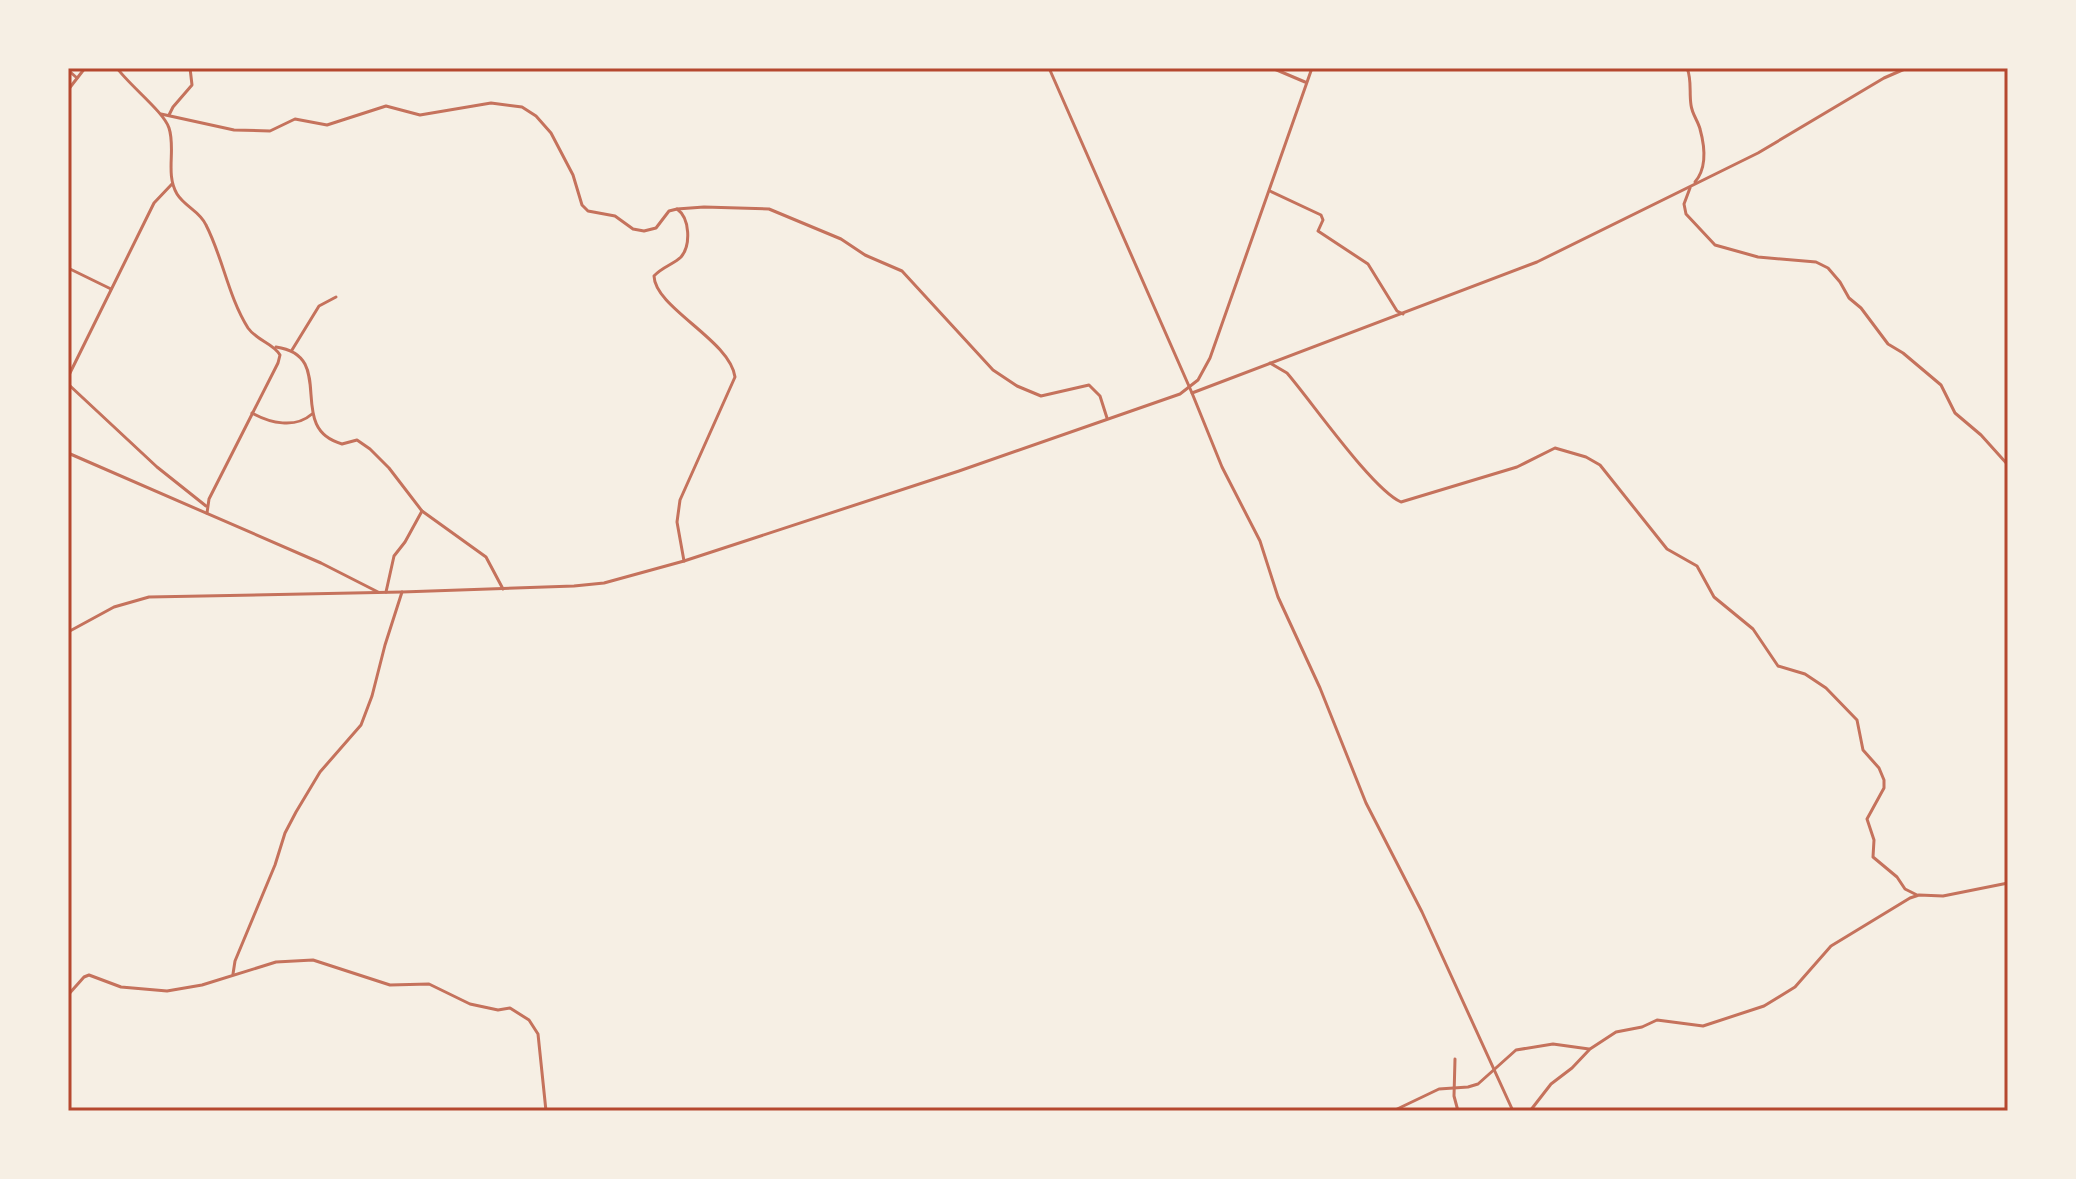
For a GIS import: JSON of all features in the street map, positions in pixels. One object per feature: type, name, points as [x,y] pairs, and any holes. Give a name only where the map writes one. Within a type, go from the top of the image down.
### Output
[{"type":"street","points":[[68,90],[85,68]]},
{"type":"street","points":[[117,68],[161,114],[170,134],[172,183],[178,196],[204,221],[249,328],[259,340],[278,352],[280,358],[206,506],[207,513]]},
{"type":"street","points":[[169,115],[192,85],[190,68]]},
{"type":"street","points":[[1049,68],[1222,467],[1260,541],[1278,597],[1320,688],[1366,803],[1389,844],[1513,1111]]},
{"type":"street","points":[[1272,68],[1307,82]]},
{"type":"street","points":[[1191,391],[1210,358],[1312,68]]},
{"type":"street","points":[[1687,68],[1691,82],[1691,106],[1700,129],[1705,164],[1703,173],[1691,187],[1684,204],[1686,214],[1715,245],[1758,257],[1816,262],[1828,268],[1888,344],[1941,385],[1955,413],[1981,435],[2008,465]]},
{"type":"street","points":[[68,632],[114,607],[149,597],[503,589],[604,583],[684,561],[1191,391],[1537,262],[1758,153],[1810,124],[1838,104],[1907,68]]},
{"type":"street","points":[[68,70],[77,78]]},
{"type":"street","points":[[161,114],[225,129],[270,131],[295,119],[318,125],[334,124],[383,107],[420,115],[462,106],[502,103],[529,111],[551,133],[573,175],[582,205],[588,211],[615,216],[633,229],[644,231],[656,228],[669,211],[677,209],[765,207],[841,239],[865,255],[902,271],[1002,377],[1041,396],[1089,385],[1100,396],[1107,418]]},
{"type":"street","points":[[68,377],[154,203],[172,183]]},
{"type":"street","points":[[1270,190],[1321,215],[1323,220],[1318,231],[1368,264],[1397,311],[1403,314]]},
{"type":"street","points":[[677,209],[684,214],[688,225],[683,252],[658,271],[654,282],[667,300],[723,354],[735,377],[680,500],[677,516],[684,561]]},
{"type":"street","points":[[68,268],[111,289]]},
{"type":"street","points":[[292,350],[319,306],[336,297]]},
{"type":"street","points":[[272,347],[292,350],[300,355],[306,367],[313,413],[323,435],[337,443],[361,442],[389,468],[422,511],[480,551],[491,564],[503,589]]},
{"type":"street","points":[[1270,363],[1287,373],[1373,477],[1401,502],[1517,467],[1555,448],[1586,457],[1600,465],[1667,549],[1697,566],[1714,597],[1753,629],[1778,666],[1805,674],[1826,688],[1857,720],[1863,750],[1879,768],[1884,780],[1884,788],[1867,819],[1874,840],[1873,857],[1897,877],[1905,889],[1917,895],[1943,896],[2008,883]]},
{"type":"street","points":[[68,384],[157,467],[206,506]]},
{"type":"street","points":[[252,413],[275,424],[304,420],[313,413]]},
{"type":"street","points":[[304,420],[317,426]]},
{"type":"street","points":[[68,453],[315,560],[378,592]]},
{"type":"street","points":[[386,592],[394,556],[422,511]]},
{"type":"street","points":[[233,974],[235,961],[285,833],[320,772],[361,725],[375,688],[402,592]]},
{"type":"street","points":[[1530,1111],[1551,1084],[1590,1049],[1621,1030],[1642,1027],[1657,1020],[1703,1026],[1764,1006],[1795,987],[1831,946],[1917,895]]},
{"type":"street","points":[[68,995],[89,975],[121,987],[167,991],[202,985],[276,962],[313,960],[390,985],[429,984],[470,1004],[513,1010],[529,1020],[538,1034],[546,1111]]},
{"type":"street","points":[[1393,1111],[1431,1092],[1478,1084],[1507,1056],[1521,1049],[1553,1044],[1590,1049]]},
{"type":"street","points":[[1455,1059],[1454,1088],[1458,1111]]},
{"type":"street","points":[[1404,1106],[1407,1111]]}]
